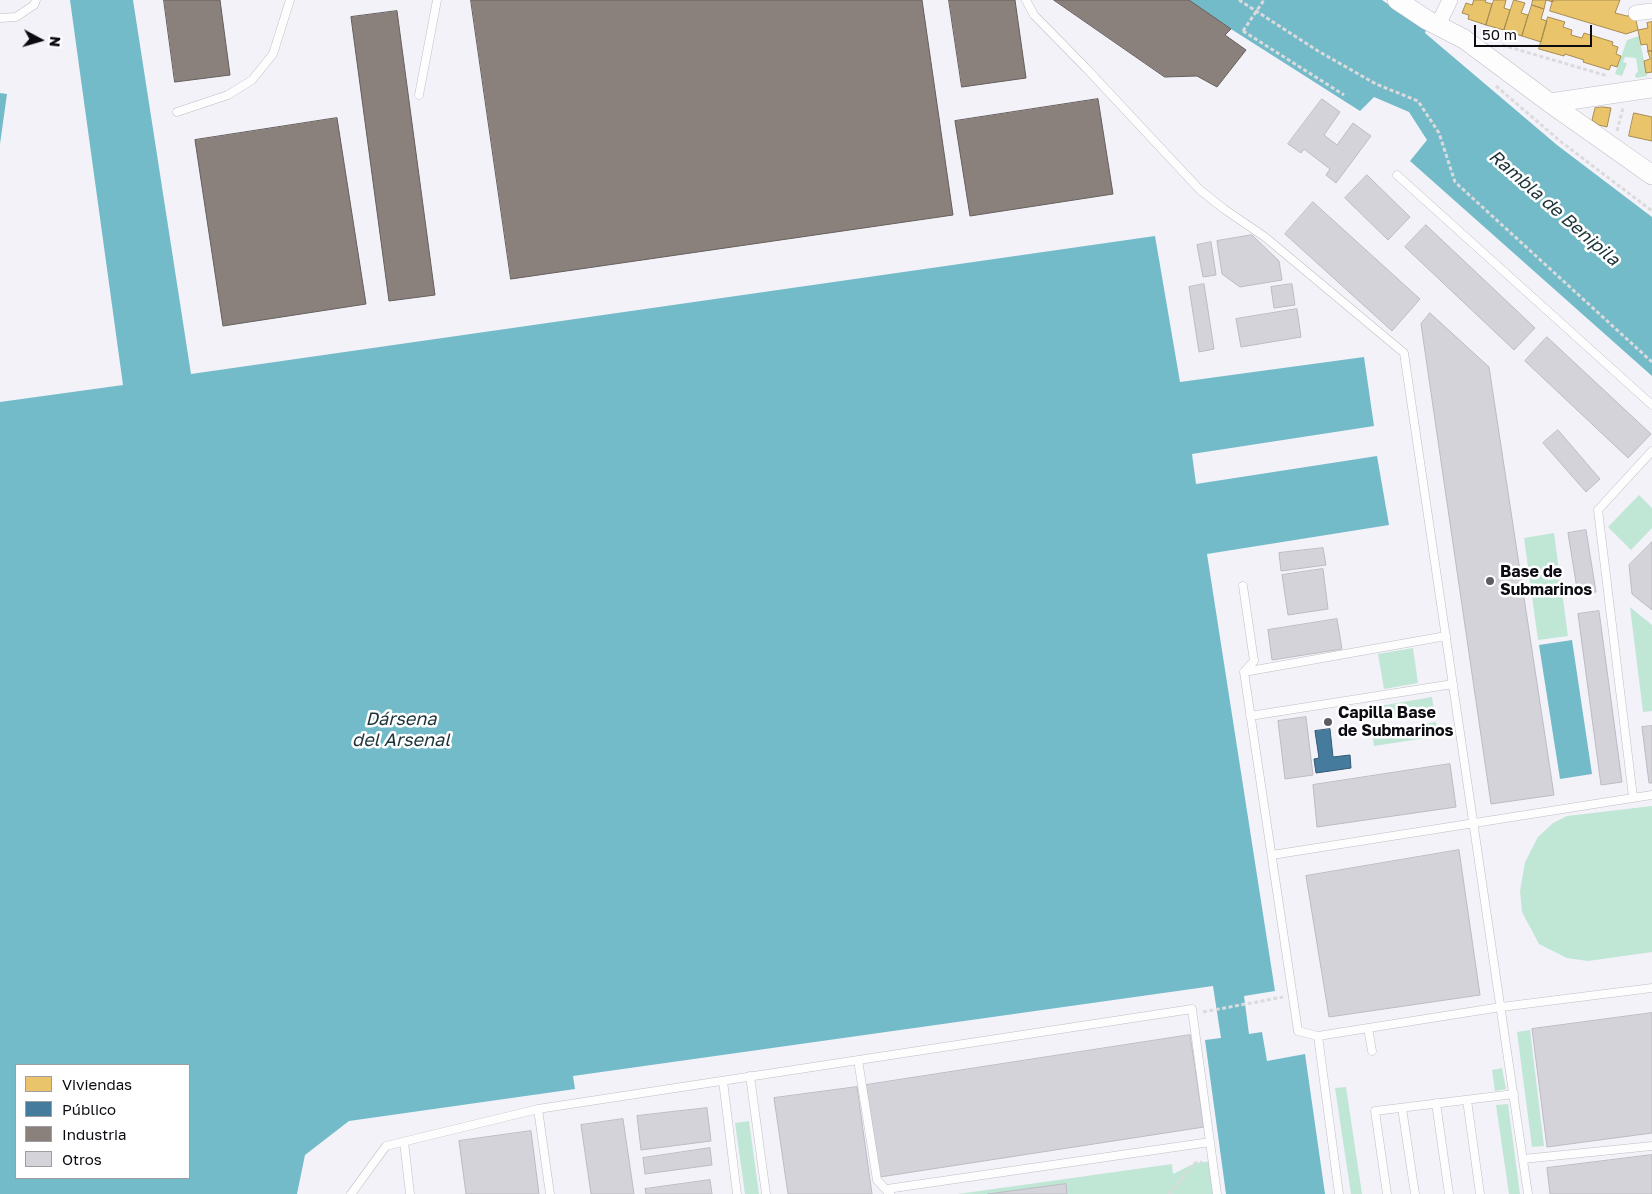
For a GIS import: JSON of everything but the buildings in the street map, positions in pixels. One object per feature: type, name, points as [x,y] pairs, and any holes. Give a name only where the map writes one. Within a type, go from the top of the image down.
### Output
[{"type":"street","points":[[1398,0],[1464,39],[1652,175]]},
{"type":"street","points":[[1438,25],[1450,0]]},
{"type":"street","points":[[1636,14],[1652,10]]},
{"type":"street","points":[[1550,103],[1652,88]]},
{"type":"lane","points":[[0,18],[16,17],[34,5],[36,0]]},
{"type":"lane","points":[[177,112],[228,95],[252,80],[274,54],[290,0]]},
{"type":"lane","points":[[419,95],[437,0]]},
{"type":"lane","points":[[1026,0],[1034,15],[1200,190],[1224,210],[1265,237],[1404,354],[1528,1194]]},
{"type":"lane","points":[[1397,175],[1652,405]]},
{"type":"lane","points":[[1633,797],[1598,510],[1652,451]]},
{"type":"lane","points":[[1243,586],[1254,661],[1244,672]]},
{"type":"lane","points":[[1244,672],[1446,636]]},
{"type":"lane","points":[[1244,672],[1298,1032],[1318,1036],[1501,1007],[1652,988]]},
{"type":"lane","points":[[1250,716],[1453,684]]},
{"type":"lane","points":[[1272,855],[1652,795]]},
{"type":"lane","points":[[351,1194],[386,1146],[538,1109],[1192,1009],[1217,1194]]},
{"type":"lane","points":[[1368,1028],[1372,1051]]},
{"type":"lane","points":[[1318,1036],[1339,1194]]},
{"type":"lane","points":[[858,1060],[877,1180],[888,1191],[1210,1142]]},
{"type":"lane","points":[[750,1076],[766,1194]]},
{"type":"lane","points":[[723,1081],[737,1194]]},
{"type":"lane","points":[[1387,1194],[1375,1111],[1514,1094]]},
{"type":"lane","points":[[1467,1100],[1480,1194]]},
{"type":"lane","points":[[1436,1104],[1449,1194]]},
{"type":"lane","points":[[1402,1108],[1415,1194]]},
{"type":"lane","points":[[538,1109],[550,1194]]},
{"type":"lane","points":[[404,1142],[410,1194]]},
{"type":"lane","points":[[1523,1159],[1652,1146]]},
{"type":"path","points":[[1239,0],[1318,51],[1376,84],[1418,102],[1439,133],[1455,182],[1652,362]]},
{"type":"path","points":[[1264,0],[1243,31],[1344,95]]},
{"type":"path","points":[[1495,43],[1609,77]]},
{"type":"path","points":[[1306,77],[1309,73]]},
{"type":"path","points":[[1493,84],[1560,141],[1652,211]]},
{"type":"path","points":[[1616,138],[1624,103]]},
{"type":"path","points":[[1206,1011],[1293,996]]},
{"type":"path","points":[[1169,1194],[1195,1163]]},
{"type":"green space","points":[[1639,36],[1647,76],[1636,78],[1635,75],[1638,71],[1636,58],[1625,57],[1623,62],[1627,63],[1622,76],[1615,74],[1627,40]]},
{"type":"green space","points":[[1639,495],[1652,508],[1652,528],[1631,550],[1608,527]]},
{"type":"green space","points":[[1554,533],[1568,636],[1538,640],[1524,538]]},
{"type":"green space","points":[[1630,607],[1652,625],[1652,711],[1643,712]]},
{"type":"green space","points":[[1413,648],[1418,683],[1384,689],[1378,654]]},
{"type":"green space","points":[[1432,697],[1434,711],[1370,721],[1368,708]]},
{"type":"green space","points":[[1436,722],[1439,736],[1374,746],[1372,732]]},
{"type":"green space","points":[[1652,806],[1652,952],[1588,961],[1567,958],[1539,944],[1522,912],[1520,891],[1525,862],[1538,837],[1553,823],[1567,816]]},
{"type":"green space","points":[[1530,1030],[1544,1146],[1532,1147],[1517,1032]]},
{"type":"green space","points":[[1502,1068],[1506,1089],[1495,1091],[1492,1070]]},
{"type":"green space","points":[[1346,1087],[1362,1194],[1351,1194],[1335,1088]]},
{"type":"green space","points":[[1508,1104],[1520,1194],[1509,1194],[1496,1105]]},
{"type":"green space","points":[[749,1121],[759,1194],[745,1194],[735,1123]]},
{"type":"green space","points":[[1213,1161],[1217,1194],[958,1194],[1172,1164],[1173,1174],[1195,1163]]},
{"type":"water","name":"Dársena del Arsenal","points":[[70,0],[133,0],[191,374],[1155,236],[1180,382],[1364,357],[1374,426],[1192,454],[1196,484],[1377,456],[1389,525],[1207,554],[1275,991],[1244,996],[1249,1034],[1262,1032],[1267,1061],[1305,1054],[1325,1194],[1226,1194],[1205,1040],[1221,1038],[1213,986],[573,1076],[575,1089],[349,1121],[305,1155],[297,1194],[0,1194],[0,402],[123,385]]},
{"type":"water","name":"Rambla de Benipila","points":[[1189,0],[1382,0],[1426,30],[1425,33],[1557,145],[1652,217],[1652,376],[1410,161],[1427,140],[1409,112],[1374,97],[1360,111]]},
{"type":"water","points":[[0,93],[7,94],[0,144]]},
{"type":"water","points":[[1572,640],[1592,774],[1560,779],[1539,645]]},
{"type":"place","name":"Base de Submarinos","points":[[1490,581]]},
{"type":"place","name":"Capilla Base de Submarinos","points":[[1328,722]]}]
